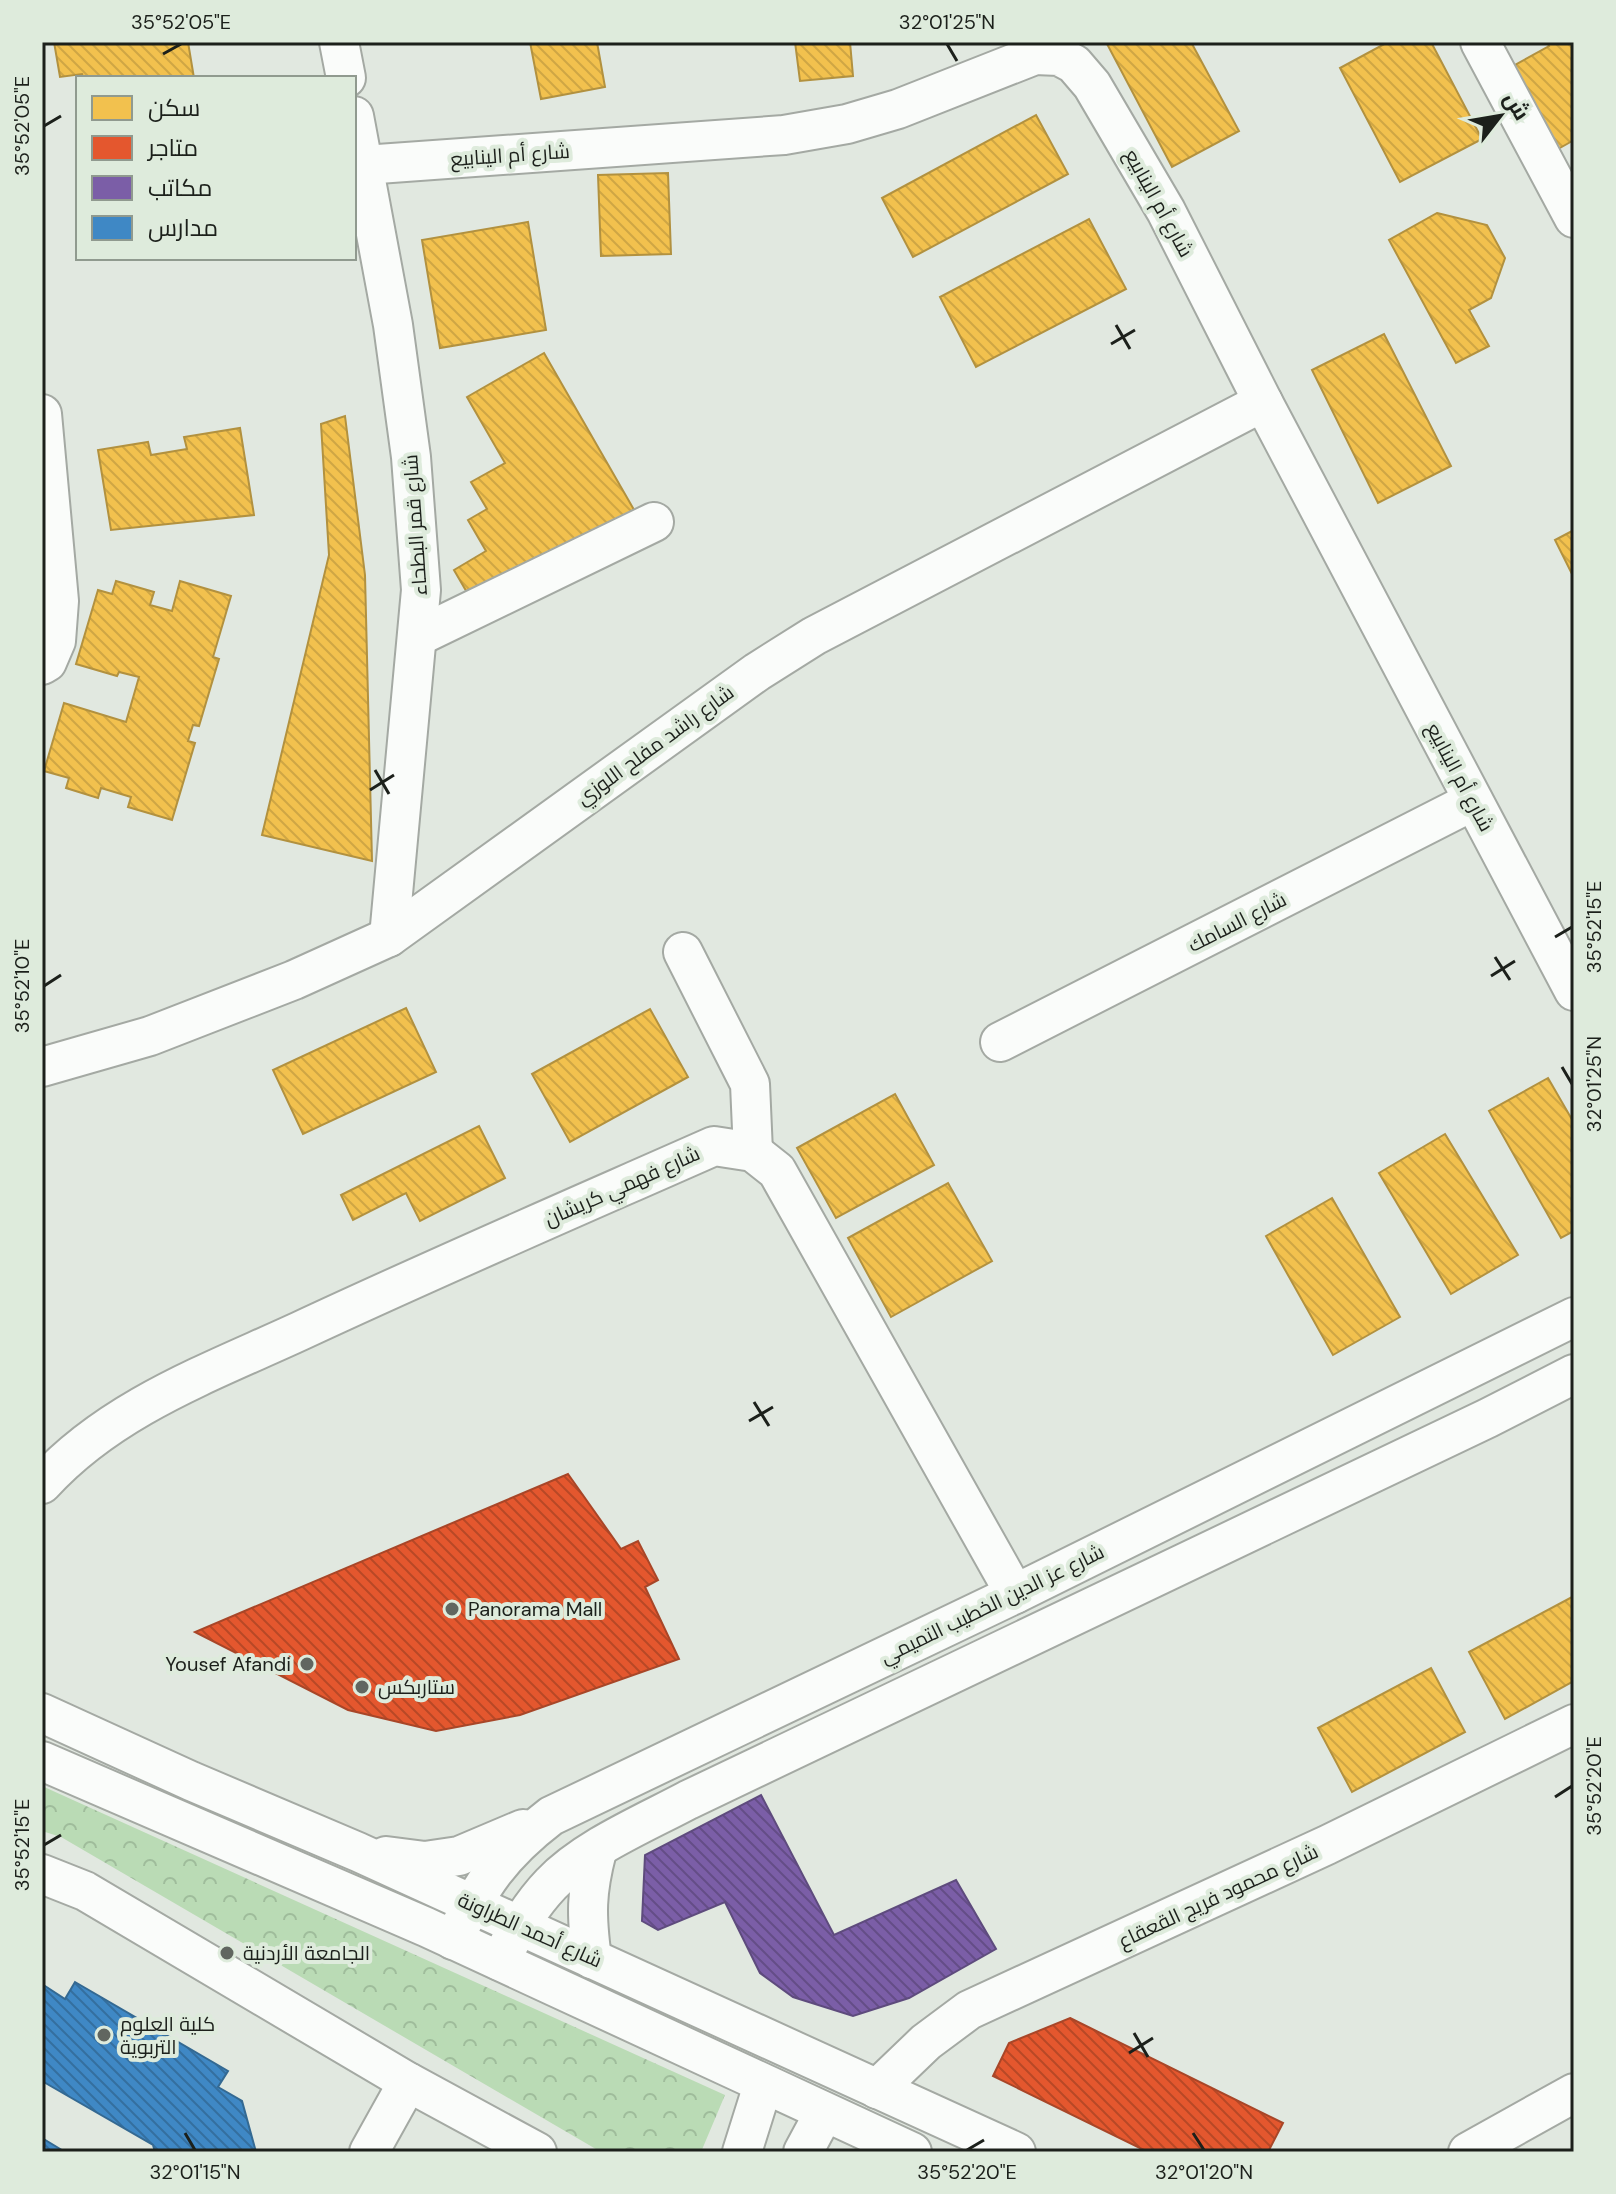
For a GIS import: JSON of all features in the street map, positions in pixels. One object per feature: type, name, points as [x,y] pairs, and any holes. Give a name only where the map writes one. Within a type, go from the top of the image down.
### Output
[{"type":"street","points":[[339,42],[346,76]]},
{"type":"street","points":[[1480,42],[1574,218]]},
{"type":"street","name":"شارع أم الينابيع","points":[[364,165],[784,135],[847,124],[898,109],[1035,55],[1059,56],[1074,64],[1092,85],[1166,211],[1263,402],[1574,991]]},
{"type":"street","name":"شارع قمر البطحاء","points":[[356,126],[393,325],[411,457],[421,590],[389,937]]},
{"type":"street","name":"شارع راشد مفلح اللوزي","points":[[42,1067],[150,1036],[294,980],[389,937],[757,672],[814,636],[1263,402]]},
{"type":"street","points":[[42,414],[59,601],[56,641],[47,662],[42,665]]},
{"type":"street","points":[[417,637],[654,522]]},
{"type":"street","name":"شارع السامك","points":[[1000,1042],[1473,801]]},
{"type":"street","points":[[683,952],[750,1084],[753,1152],[777,1171],[1015,1594]]},
{"type":"street","name":"شارع فهمي كريشان","points":[[42,1484],[97,1432],[147,1403],[397,1286],[714,1146],[753,1152]]},
{"type":"street","name":"شارع عز الدين الخطيب التميمي","points":[[453,1940],[471,1905],[509,1850],[551,1816],[1015,1594],[1574,1317]]},
{"type":"street","points":[[500,1961],[518,1926],[553,1881],[597,1851],[688,1800],[1574,1374]]},
{"type":"street","name":"شارع أحمد الطراونة","points":[[42,1713],[358,1852],[1016,2152]]},
{"type":"street","name":"شارع محمود فريج القعقاع","points":[[877,2089],[926,2042],[969,2010],[1327,1845],[1574,1724]]},
{"type":"street","name":"شارع أحمد الطراونة","points":[[42,1761],[500,1961],[912,2152]]},
{"type":"street","points":[[358,1852],[425,1861],[459,1856],[551,1816]]},
{"type":"street","points":[[592,1959],[586,1908],[587,1889],[597,1851]]},
{"type":"street","points":[[42,1874],[85,1891],[408,2082],[537,2152]]},
{"type":"street","points":[[369,2152],[408,2082]]},
{"type":"street","points":[[742,2152],[763,2085]]},
{"type":"street","points":[[1468,2152],[1574,2093]]},
{"type":"street","points":[[803,2152],[824,2113]]},
{"type":"green space","points":[[42,1786],[725,2095],[701,2152],[601,2152],[61,1837],[42,1831]]},
{"type":"building: سكن","points":[[54,42],[188,42],[194,76],[82,74],[60,77]]},
{"type":"building: سكن","points":[[530,42],[597,42],[605,87],[541,99]]},
{"type":"building: سكن","points":[[795,42],[850,42],[853,76],[800,81]]},
{"type":"building: سكن","points":[[1106,42],[1191,42],[1239,131],[1172,167]]},
{"type":"building: سكن","points":[[1388,42],[1431,42],[1482,139],[1400,182],[1340,68]]},
{"type":"building: سكن","points":[[1547,42],[1574,42],[1574,140],[1551,153],[1506,70],[1549,46]]},
{"type":"building: سكن","points":[[1036,115],[1068,174],[913,257],[882,198]]},
{"type":"building: سكن","points":[[668,173],[671,254],[601,256],[598,175]]},
{"type":"building: سكن","points":[[1437,213],[1487,225],[1505,258],[1491,298],[1469,310],[1489,346],[1456,363],[1389,240]]},
{"type":"building: سكن","points":[[1089,219],[1126,289],[976,367],[940,297]]},
{"type":"building: سكن","points":[[528,222],[546,330],[440,348],[422,240]]},
{"type":"building: سكن","points":[[1384,334],[1451,466],[1378,503],[1312,370]]},
{"type":"building: سكن","points":[[544,353],[637,515],[476,608],[454,570],[486,551],[468,520],[487,509],[471,482],[505,463],[467,397]]},
{"type":"building: سكن","points":[[345,416],[365,575],[372,861],[262,835],[329,555],[321,424]]},
{"type":"building: سكن","points":[[240,428],[254,515],[111,530],[98,450],[148,442],[151,455],[187,449],[184,437]]},
{"type":"building: سكن","points":[[1574,530],[1574,578],[1555,540]]},
{"type":"building: سكن","points":[[116,581],[154,592],[150,605],[172,611],[180,581],[231,596],[213,657],[219,659],[199,726],[193,725],[188,741],[195,743],[172,820],[128,807],[131,797],[101,788],[98,798],[66,788],[69,778],[44,771],[64,703],[126,722],[139,677],[119,672],[117,676],[76,664],[98,590],[112,594]]},
{"type":"building: سكن","points":[[406,1008],[436,1072],[303,1134],[273,1070]]},
{"type":"building: سكن","points":[[650,1009],[688,1077],[570,1142],[532,1074]]},
{"type":"building: سكن","points":[[1548,1078],[1574,1123],[1574,1231],[1561,1238],[1489,1111]]},
{"type":"building: سكن","points":[[895,1094],[934,1165],[836,1218],[797,1148]]},
{"type":"building: سكن","points":[[479,1126],[505,1178],[420,1221],[406,1193],[353,1220],[341,1195]]},
{"type":"building: سكن","points":[[1445,1134],[1518,1255],[1451,1294],[1379,1173]]},
{"type":"building: سكن","points":[[948,1183],[992,1261],[891,1317],[848,1238]]},
{"type":"building: سكن","points":[[1332,1198],[1400,1317],[1333,1355],[1266,1236]]},
{"type":"building: سكن","points":[[1574,1596],[1574,1681],[1505,1719],[1469,1652]]},
{"type":"building: سكن","points":[[1431,1668],[1465,1732],[1352,1792],[1318,1728]]},
{"type":"building: متاجر","name":"Panorama Mall","points":[[568,1474],[621,1549],[638,1541],[658,1580],[645,1587],[679,1659],[520,1715],[436,1731],[348,1710],[195,1632]]},
{"type":"building: متاجر","points":[[1070,2018],[1283,2123],[1268,2152],[1148,2152],[993,2076],[1009,2043]]},
{"type":"building: مكاتب","points":[[761,1795],[834,1935],[956,1880],[996,1949],[909,1998],[853,2016],[793,1997],[760,1973],[725,1902],[658,1930],[642,1921],[645,1855]]},
{"type":"building: مدارس","name":"كلية العلوم التربوية","points":[[75,1982],[228,2071],[218,2087],[242,2101],[256,2152],[155,2152],[153,2145],[42,2081],[42,1984],[65,1999]]},
{"type":"building: مدارس","points":[[42,2138],[65,2152],[42,2152]]},
{"type":"place","name":"Panorama Mall","points":[[452,1609]]},
{"type":"place","name":"Yousef Afandi","points":[[307,1664]]},
{"type":"place","name":"ستاربكس","points":[[362,1687]]},
{"type":"place","name":"الجامعة الأردنية","points":[[227,1953]]},
{"type":"place","name":"كلية العلوم التربوية","points":[[104,2035]]}]
